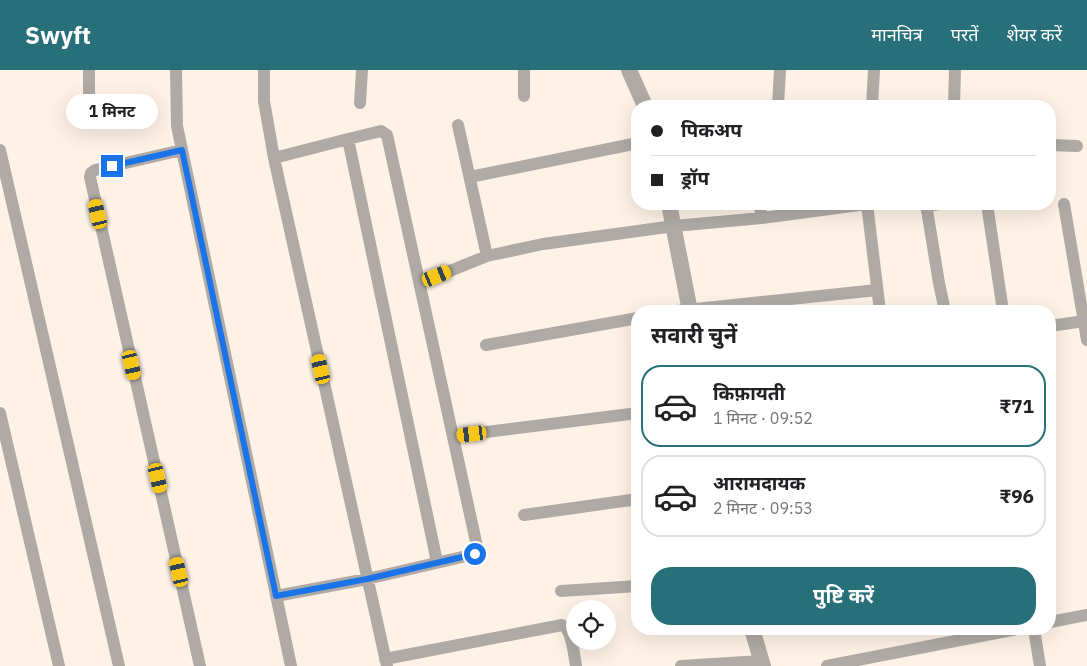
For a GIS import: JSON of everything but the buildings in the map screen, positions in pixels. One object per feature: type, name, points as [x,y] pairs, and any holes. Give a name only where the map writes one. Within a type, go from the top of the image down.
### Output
[{"type":"street","points":[[88,122],[89,70]]},
{"type":"street","points":[[176,70],[175,112],[182,150],[291,666]]},
{"type":"street","points":[[264,70],[264,101],[274,158],[386,662],[562,625],[569,631],[576,666]]},
{"type":"street","points":[[360,103],[362,70]]},
{"type":"street","points":[[524,70],[524,96]]},
{"type":"street","points":[[629,70],[642,100]]},
{"type":"street","points":[[778,100],[780,70]]},
{"type":"street","points":[[872,100],[874,70]]},
{"type":"street","points":[[954,100],[955,70]]},
{"type":"street","points":[[458,125],[488,256]]},
{"type":"street","points":[[274,158],[381,131],[387,135],[478,551],[475,554],[367,579],[276,596]]},
{"type":"street","points":[[348,139],[437,562]]},
{"type":"street","points":[[470,177],[631,144]]},
{"type":"street","points":[[1056,145],[1077,146]]},
{"type":"street","points":[[0,150],[119,666]]},
{"type":"street","points":[[182,150],[95,170],[91,173],[90,177],[200,666]]},
{"type":"street","points":[[1064,204],[1087,340]]},
{"type":"street","points":[[670,210],[684,305]]},
{"type":"street","points":[[761,210],[762,218]]},
{"type":"street","points":[[420,283],[488,256],[544,244],[674,226],[762,218],[822,210]]},
{"type":"street","points":[[868,210],[879,305]]},
{"type":"street","points":[[927,210],[938,283],[944,305]]},
{"type":"street","points":[[988,210],[1002,305]]},
{"type":"street","points":[[733,305],[877,290]]},
{"type":"street","points":[[486,345],[631,319]]},
{"type":"street","points":[[1056,325],[1084,321]]},
{"type":"street","points":[[454,436],[631,414]]},
{"type":"street","points":[[0,417],[59,666]]},
{"type":"street","points":[[524,515],[631,500]]},
{"type":"street","points":[[561,591],[631,586]]},
{"type":"street","points":[[1056,621],[1087,615]]},
{"type":"street","points":[[681,666],[762,663],[754,635]]},
{"type":"street","points":[[827,666],[985,635]]},
{"type":"street","points":[[1035,635],[1040,666]]},
{"type":"route","points":[[112,166],[182,150],[276,596],[367,579],[475,554]]}]
